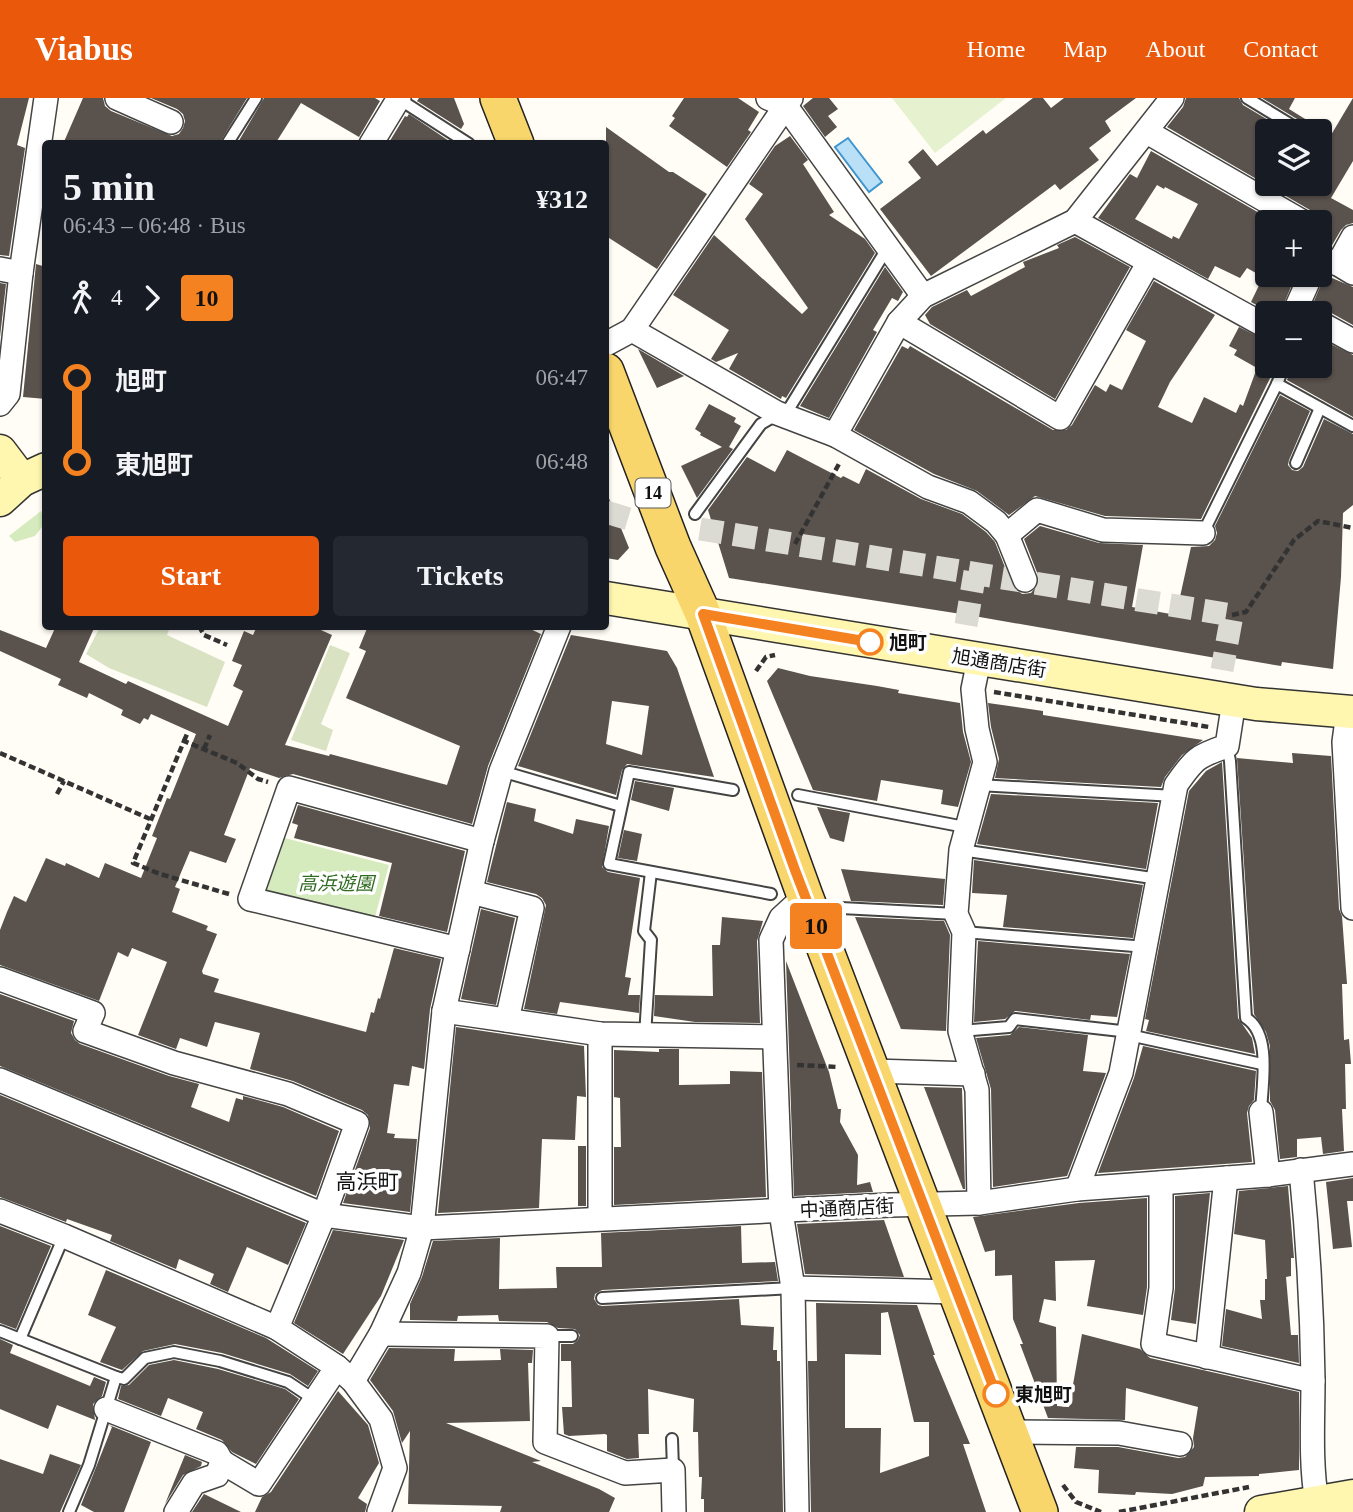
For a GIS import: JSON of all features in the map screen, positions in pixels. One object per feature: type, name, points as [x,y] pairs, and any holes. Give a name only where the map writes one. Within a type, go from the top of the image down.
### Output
[{"type":"main road","points":[[498,98],[514,140]]},
{"type":"main road","name":"14","points":[[609,379],[673,547],[703,614],[805,896],[1040,1512]]},
{"type":"street","points":[[0,404],[8,394],[10,271],[46,98]]},
{"type":"street","points":[[117,98],[171,122]]},
{"type":"street","points":[[373,140],[399,98]]},
{"type":"street","points":[[843,439],[899,322],[923,296],[1075,221],[1172,98]]},
{"type":"street","points":[[609,342],[632,330],[781,101],[923,296]]},
{"type":"street","points":[[1147,132],[1282,210]]},
{"type":"street","points":[[1075,221],[1255,320]]},
{"type":"street","points":[[1337,265],[1353,237]]},
{"type":"street","points":[[899,322],[1060,418],[1149,262]]},
{"type":"street","points":[[632,330],[777,413],[843,439],[928,487],[969,502],[996,522],[1007,535],[1025,580]]},
{"type":"street","points":[[1332,330],[1353,341]]},
{"type":"street","points":[[0,452],[23,483]]},
{"type":"street","points":[[1007,535],[1037,510],[1103,530],[1203,533]]},
{"type":"street","name":"旭通商店街","points":[[609,598],[1234,701],[1351,712]]},
{"type":"street","points":[[106,1409],[217,1453],[222,1462],[259,1484],[315,1400],[345,1374],[381,1334],[408,1273],[422,1228],[444,1011],[482,841],[501,771],[557,630]]},
{"type":"street","points":[[979,660],[973,689],[977,729],[985,762],[965,827],[961,850],[960,923],[960,1031],[977,1090],[979,1203]]},
{"type":"street","points":[[1077,1189],[1121,1073],[1176,785],[1193,761],[1227,746],[1234,701]]},
{"type":"street","points":[[1351,712],[1344,742],[1353,908]]},
{"type":"street","points":[[458,949],[250,899],[289,788],[482,841]]},
{"type":"street","points":[[471,892],[532,908],[507,1020]]},
{"type":"street","points":[[797,1512],[793,1288],[781,1212],[771,940],[781,918],[805,896]]},
{"type":"street","points":[[0,979],[93,1013],[85,1031],[174,1063],[288,1094],[357,1122],[324,1214],[277,1328]]},
{"type":"street","points":[[444,1011],[600,1034],[774,1037]]},
{"type":"street","points":[[600,1034],[600,1218]]},
{"type":"street","points":[[873,1071],[973,1074]]},
{"type":"street","name":"中通商店街","points":[[0,1080],[324,1214],[422,1228],[979,1203],[1077,1189],[1268,1175],[1353,1164]]},
{"type":"street","points":[[1261,1112],[1268,1175]]},
{"type":"street","points":[[1301,1170],[1309,1245],[1313,1381],[1312,1474],[1317,1503]]},
{"type":"street","points":[[1207,1356],[1226,1178]]},
{"type":"street","points":[[1161,1183],[1161,1288],[1153,1344],[1313,1381]]},
{"type":"street","points":[[0,1211],[277,1328],[345,1374],[381,1419],[395,1468],[379,1512]]},
{"type":"street","points":[[793,1288],[957,1292]]},
{"type":"street","points":[[381,1334],[547,1336],[545,1442],[625,1473],[673,1470],[674,1512]]},
{"type":"street","points":[[1010,1432],[1119,1433],[1180,1444]]},
{"type":"street","points":[[176,1512],[194,1483],[217,1475],[222,1462]]},
{"type":"street","points":[[1261,1498],[1317,1503],[1353,1496]]},
{"type":"lane","points":[[230,140],[256,98]]},
{"type":"lane","points":[[399,98],[463,140]]},
{"type":"lane","points":[[1247,98],[1282,119]]},
{"type":"lane","points":[[695,514],[761,424],[790,407],[888,247]]},
{"type":"lane","points":[[1203,533],[1279,378]]},
{"type":"lane","points":[[1277,384],[1353,426]]},
{"type":"lane","points":[[1296,463],[1320,408]]},
{"type":"lane","points":[[1227,746],[1246,1018],[1254,1023],[1262,1040],[1261,1112]]},
{"type":"lane","points":[[501,771],[621,806]]},
{"type":"lane","points":[[733,790],[629,772],[609,864],[771,894]]},
{"type":"lane","points":[[977,784],[1175,796]]},
{"type":"lane","points":[[798,795],[965,827]]},
{"type":"lane","points":[[961,850],[1159,879]]},
{"type":"lane","points":[[645,1036],[651,940],[644,931],[651,872]]},
{"type":"lane","points":[[841,908],[1146,947]]},
{"type":"lane","points":[[960,1031],[1009,1027],[1014,1019],[1121,1031],[1262,1064]]},
{"type":"lane","points":[[20,1339],[64,1236]]},
{"type":"lane","points":[[602,1298],[793,1288]]},
{"type":"lane","points":[[0,1331],[124,1379],[145,1358],[174,1352],[220,1361],[288,1382],[315,1400]]},
{"type":"lane","points":[[547,1336],[572,1336]]},
{"type":"lane","points":[[69,1512],[89,1465],[116,1377]]},
{"type":"lane","points":[[672,1438],[673,1470]]},
{"type":"path","points":[[795,544],[843,439]]},
{"type":"path","points":[[1232,615],[1246,612],[1294,540],[1318,521],[1353,528]]},
{"type":"path","points":[[201,630],[204,635],[227,645]]},
{"type":"path","points":[[187,734],[133,863],[160,874],[250,899]]},
{"type":"path","points":[[204,749],[210,735]]},
{"type":"path","points":[[184,741],[237,763],[265,782]]},
{"type":"path","points":[[0,753],[150,819]]},
{"type":"path","points":[[173,766],[180,769]]},
{"type":"path","points":[[57,794],[64,781]]},
{"type":"path","points":[[775,1064],[838,1067]]},
{"type":"path","points":[[1119,1512],[1261,1498]]},
{"type":"green space","points":[[892,98],[1006,98],[935,153]]},
{"type":"green space","points":[[41,511],[42,527],[35,536],[15,542],[9,536]]},
{"type":"green space","points":[[98,630],[169,630],[167,635],[225,662],[207,707],[109,668],[86,654]]},
{"type":"green space","points":[[330,645],[350,653],[321,724],[333,730],[326,751],[291,740]]},
{"type":"green space","name":"高浜遊園","points":[[277,836],[389,865],[373,924],[262,895]]},
{"type":"water","points":[[848,138],[882,182],[869,192],[835,147]]},
{"type":"building","points":[[0,98],[29,98],[17,145],[25,148],[9,256],[0,255]]},
{"type":"building","points":[[83,98],[103,98],[105,106],[111,111],[172,136],[179,134],[183,128],[183,114],[151,98],[247,98],[221,140],[65,140]]},
{"type":"building","points":[[264,98],[375,98],[380,101],[359,137],[301,103],[278,140],[239,140]]},
{"type":"building","points":[[419,98],[454,98],[464,124],[461,129],[417,101]]},
{"type":"building","points":[[684,98],[738,98],[759,112],[748,130],[751,132],[727,167],[669,126]]},
{"type":"building","points":[[813,98],[829,98],[838,109],[828,116],[837,127],[825,137],[803,106]]},
{"type":"building","points":[[1033,98],[1043,98],[1051,108],[1064,98],[1136,98],[1105,121],[1111,131],[1089,148],[1099,160],[1060,190],[1055,184],[931,276],[880,209],[921,178],[908,162],[923,149],[937,166],[983,130],[986,134]]},
{"type":"building","points":[[1186,98],[1239,98],[1243,105],[1267,119],[1255,119],[1255,178],[1167,127],[1183,107]]},
{"type":"building","points":[[1262,98],[1295,98],[1289,109],[1305,119],[1297,119]]},
{"type":"building","points":[[1353,98],[1353,161],[1331,198],[1353,210],[1353,223],[1341,230],[1332,245],[1332,210],[1310,210],[1286,196],[1332,196],[1332,133]]},
{"type":"building","points":[[409,114],[448,140],[390,140],[405,116]]},
{"type":"building","points":[[606,127],[669,172],[707,194],[657,269],[609,238],[609,140],[606,140]]},
{"type":"building","points":[[790,136],[808,160],[803,164],[834,212],[829,215],[865,239],[875,253],[786,398],[782,396],[781,399],[729,369],[738,353],[716,362],[711,359],[729,330],[673,295],[714,235],[802,314],[808,308],[745,219],[763,194],[749,184],[775,146]]},
{"type":"building","points":[[1151,151],[1255,211],[1255,272],[1247,268],[1240,278],[1215,266],[1208,279],[1098,218],[1130,174],[1137,178]],"holes":[[[1157,185],[1164,189],[1165,187],[1198,204],[1179,239],[1173,236],[1172,239],[1135,219]]]},
{"type":"building","points":[[1075,237],[1130,267],[1055,399],[930,324],[925,315],[932,307],[967,290],[971,296],[1025,267],[1023,262],[1059,248],[1057,245]]},
{"type":"building","points":[[36,264],[42,266],[42,399],[23,397]]},
{"type":"building","points":[[885,267],[903,292],[898,301],[892,298],[873,330],[877,332],[829,418],[800,406]]},
{"type":"building","points":[[1332,278],[1353,287],[1353,325],[1332,313],[1332,301],[1314,301],[1320,287],[1332,287]]},
{"type":"building","points":[[1154,281],[1215,315],[1170,382],[1158,407],[1192,423],[1204,397],[1236,413],[1240,404],[1243,406],[1255,373],[1255,378],[1270,378],[1201,519],[1105,516],[1035,496],[1009,515],[977,491],[934,474],[854,430],[902,346],[908,349],[910,346],[1053,430],[1066,430],[1072,425],[1095,385],[1106,392],[1110,384],[1122,390],[1146,341],[1126,330]]},
{"type":"building","points":[[0,283],[6,284],[0,337]]},
{"type":"building","points":[[1258,287],[1291,287],[1285,301],[1255,301],[1255,304],[1251,302]]},
{"type":"building","points":[[1239,327],[1255,335],[1255,367],[1234,355],[1237,350],[1229,346]]},
{"type":"building","points":[[1332,345],[1353,355],[1353,417],[1287,380],[1332,378]]},
{"type":"building","points":[[638,349],[684,376],[657,388]]},
{"type":"building","points":[[1280,395],[1310,411],[1289,460],[1288,465],[1292,470],[1298,471],[1303,467],[1324,419],[1353,434],[1353,505],[1343,513],[1333,669],[1282,662],[1281,666],[1216,655],[1216,658],[974,616],[729,578],[708,510],[747,457],[775,472],[787,450],[841,478],[843,476],[859,484],[866,469],[921,499],[962,514],[995,542],[1012,585],[1022,594],[1031,593],[1039,583],[1024,539],[1040,526],[1099,543],[1143,545],[1132,607],[1176,615],[1191,547],[1209,546],[1215,540],[1215,526]]},
{"type":"building","points":[[709,404],[736,418],[734,422],[741,426],[729,447],[733,449],[697,498],[681,466],[722,447],[700,435],[695,429]]},
{"type":"building","points":[[609,498],[629,548],[618,560],[609,558]]},
{"type":"building","points":[[0,630],[46,648],[54,630],[93,630],[79,662],[228,726],[243,691],[233,686],[242,665],[232,661],[244,631],[253,635],[255,630],[321,630],[332,635],[285,745],[447,785],[460,746],[346,698],[366,651],[359,648],[366,630],[532,630],[541,634],[488,766],[472,824],[293,774],[279,778],[250,768],[224,835],[236,839],[226,863],[190,851],[175,887],[180,889],[172,912],[208,926],[206,930],[217,934],[202,971],[203,974],[219,979],[214,992],[366,1032],[371,1012],[374,1013],[378,998],[380,999],[394,948],[441,959],[430,1009],[424,1069],[412,1066],[409,1086],[394,1084],[387,1133],[395,1134],[394,1138],[417,1139],[410,1212],[343,1203],[370,1128],[368,1115],[293,1081],[250,1069],[260,1033],[215,1022],[207,1047],[180,1038],[176,1049],[138,1035],[167,962],[132,948],[128,957],[118,952],[99,1001],[0,965],[0,930],[7,912],[14,896],[26,902],[46,858],[65,866],[66,863],[99,878],[105,863],[141,878],[157,838],[152,836],[196,734],[151,714],[148,720],[144,718],[140,724],[121,715],[123,710],[89,693],[87,698],[58,685],[61,679],[0,651]]},
{"type":"building","points":[[571,635],[667,651],[677,668],[714,777],[627,764],[622,770],[616,795],[518,766]],"holes":[[[612,701],[649,706],[642,755],[606,744]]]},
{"type":"building","points":[[778,668],[960,703],[963,732],[971,762],[958,807],[941,804],[943,790],[881,780],[877,801],[813,790],[767,681]]},
{"type":"building","points":[[988,703],[1043,711],[1043,715],[1203,740],[1182,755],[1165,777],[1161,787],[995,778],[999,759]]},
{"type":"building","points":[[1292,753],[1331,756],[1339,909],[1342,916],[1347,984],[1342,984],[1344,1040],[1349,1039],[1351,1064],[1345,1064],[1346,1109],[1342,1109],[1344,1151],[1323,1154],[1321,1137],[1297,1139],[1297,1157],[1280,1159],[1275,1110],[1270,1101],[1270,1046],[1266,1032],[1254,1014],[1237,758],[1293,763]]},
{"type":"building","points":[[1222,762],[1238,1018],[1252,1038],[1255,1054],[1146,1031],[1149,1020],[1145,1019],[1189,791],[1206,771]]},
{"type":"building","points":[[635,781],[674,788],[669,811],[631,800]]},
{"type":"building","points":[[991,794],[1158,803],[1146,869],[977,844]]},
{"type":"building","points":[[507,802],[536,809],[534,821],[573,834],[576,819],[609,826],[602,867],[608,872],[640,878],[625,977],[631,978],[628,995],[640,995],[639,1013],[560,1002],[557,1014],[524,1009],[546,905],[536,894],[487,882]]},
{"type":"building","points":[[298,805],[465,851],[447,932],[379,916],[392,863],[294,838],[298,825],[292,823]]},
{"type":"building","points":[[817,807],[850,813],[844,842],[830,838]]},
{"type":"building","points":[[624,830],[642,834],[637,861],[618,858]]},
{"type":"building","points":[[974,860],[1143,885],[1133,938],[1003,927],[1007,895],[972,893]]},
{"type":"building","points":[[841,869],[945,879],[943,905],[851,901]]},
{"type":"building","points":[[481,909],[515,918],[496,1005],[461,999]]},
{"type":"building","points":[[722,917],[763,921],[757,941],[760,1023],[695,1022],[654,1016],[655,995],[713,996],[712,945],[720,945]]},
{"type":"building","points":[[855,917],[944,921],[950,935],[946,1031],[901,1029]]},
{"type":"building","points":[[978,941],[1130,954],[1117,1017],[1091,1015],[1090,1020],[1015,1011],[1005,1019],[974,1022]]},
{"type":"building","points":[[786,961],[829,1072],[838,1109],[841,1109],[840,1122],[858,1155],[857,1185],[870,1182],[873,1192],[794,1196]]},
{"type":"building","points":[[0,994],[74,1021],[71,1033],[80,1044],[199,1084],[191,1107],[229,1122],[236,1098],[243,1100],[243,1096],[283,1107],[339,1131],[316,1196],[0,1066]]},
{"type":"building","points":[[456,1027],[584,1046],[586,1097],[577,1096],[575,1140],[542,1139],[539,1208],[438,1213]]},
{"type":"building","points":[[1019,1027],[1088,1035],[1083,1071],[1106,1073],[1067,1176],[993,1187],[991,1089],[976,1038],[1010,1035]]},
{"type":"building","points":[[1143,1046],[1256,1071],[1254,1100],[1247,1113],[1252,1162],[1098,1173],[1134,1078]]},
{"type":"building","points":[[659,1049],[679,1049],[679,1085],[730,1084],[730,1071],[762,1072],[766,1197],[614,1205],[614,1147],[621,1147],[620,1098],[614,1097],[614,1050],[659,1052]]},
{"type":"building","points":[[924,1087],[962,1088],[965,1189],[963,1189]]},
{"type":"building","points":[[0,1095],[306,1223],[288,1265],[247,1247],[228,1292],[210,1284],[214,1274],[179,1259],[176,1269],[110,1241],[112,1235],[67,1219],[66,1222],[0,1197]]},
{"type":"building","points":[[578,1146],[586,1146],[586,1206],[578,1206]]},
{"type":"building","points":[[1353,1178],[1353,1201],[1347,1201],[1352,1247],[1333,1249],[1326,1182]]},
{"type":"building","points":[[1288,1186],[1294,1258],[1291,1258],[1291,1276],[1286,1277],[1291,1335],[1298,1335],[1299,1363],[1222,1346],[1226,1309],[1262,1319],[1260,1300],[1265,1300],[1265,1240],[1234,1234],[1239,1191]]},
{"type":"building","points":[[1210,1193],[1196,1324],[1171,1320],[1175,1288],[1175,1196]]},
{"type":"building","points":[[1147,1198],[1147,1287],[1143,1315],[1087,1306],[1095,1260],[1055,1261],[1056,1301],[1044,1299],[1039,1322],[1056,1327],[1057,1406],[1069,1407],[1082,1334],[1140,1349],[1150,1358],[1299,1392],[1299,1470],[1259,1476],[1205,1477],[1203,1486],[1172,1494],[1136,1492],[1135,1495],[1098,1493],[1099,1470],[1074,1468],[1076,1447],[1118,1447],[1185,1457],[1194,1447],[1198,1407],[1126,1388],[1125,1420],[1048,1418],[1013,1319],[1012,1275],[995,1276],[995,1250],[985,1252],[973,1217],[1079,1203]]},
{"type":"building","points":[[884,1220],[904,1277],[805,1274],[797,1224]]},
{"type":"building","points":[[0,1226],[51,1246],[16,1329],[0,1323]]},
{"type":"building","points":[[741,1226],[742,1263],[775,1262],[778,1281],[602,1290],[595,1294],[594,1299],[602,1306],[739,1299],[741,1325],[774,1327],[773,1350],[777,1350],[777,1361],[780,1361],[783,1512],[704,1512],[704,1499],[701,1499],[702,1477],[699,1477],[698,1432],[693,1432],[694,1399],[648,1389],[649,1434],[638,1434],[639,1458],[627,1459],[607,1451],[605,1434],[564,1434],[562,1407],[572,1407],[571,1361],[561,1361],[561,1344],[573,1344],[578,1340],[580,1335],[575,1329],[558,1328],[547,1322],[499,1321],[498,1315],[458,1316],[457,1321],[410,1320],[410,1304],[433,1241],[500,1238],[499,1289],[557,1288],[556,1267],[602,1267],[601,1233]]},
{"type":"building","points":[[333,1230],[404,1240],[381,1296],[343,1354],[294,1323]]},
{"type":"building","points":[[106,1270],[266,1338],[318,1371],[308,1386],[290,1374],[222,1353],[175,1344],[143,1351],[122,1370],[100,1362],[116,1327],[88,1315]]},
{"type":"building","points":[[816,1303],[917,1305],[933,1355],[970,1444],[963,1444],[986,1512],[811,1512],[808,1361],[817,1361]],"holes":[[[888,1312],[914,1422],[929,1422],[929,1456],[880,1473],[881,1428],[845,1428],[845,1354],[881,1355],[881,1313]]]},
{"type":"building","points":[[0,1339],[13,1345],[10,1353],[90,1386],[94,1377],[106,1382],[102,1396],[93,1404],[95,1420],[57,1405],[48,1429],[0,1409]]},
{"type":"building","points":[[389,1348],[455,1349],[454,1361],[501,1360],[500,1349],[533,1350],[532,1363],[528,1363],[530,1421],[446,1423],[541,1461],[532,1462],[599,1489],[615,1498],[609,1512],[500,1512],[502,1506],[408,1504],[410,1431],[402,1443],[393,1411],[370,1380]]},
{"type":"building","points":[[174,1360],[218,1369],[285,1389],[299,1399],[256,1464],[232,1452],[222,1440],[196,1429],[203,1412],[168,1398],[161,1416],[118,1399],[121,1386],[129,1385],[149,1365]]},
{"type":"building","points":[[338,1391],[368,1425],[379,1463],[358,1498],[367,1504],[365,1512],[255,1512],[262,1497],[271,1492]]},
{"type":"building","points":[[109,1425],[151,1442],[124,1512],[94,1512],[81,1505],[112,1427]]},
{"type":"building","points":[[50,1454],[81,1465],[60,1512],[0,1512],[0,1459],[43,1474]]},
{"type":"building","points":[[185,1455],[202,1462],[201,1466],[183,1475],[165,1504]]},
{"type":"building","points":[[204,1494],[241,1512],[192,1512]]},
{"type":"tunnel","points":[[609,513],[629,519]]},
{"type":"tunnel","points":[[700,529],[1232,615],[1222,670]]},
{"type":"tunnel","points":[[966,625],[975,572]]},
{"type":"bus line","name":"10","points":[[870,642],[703,614],[795,870],[996,1394]]},
{"type":"place","name":"旭町","points":[[870,642]]},
{"type":"place","name":"東旭町","points":[[996,1394]]},
{"type":"district","name":"高浜町","points":[[367,1182]]}]
